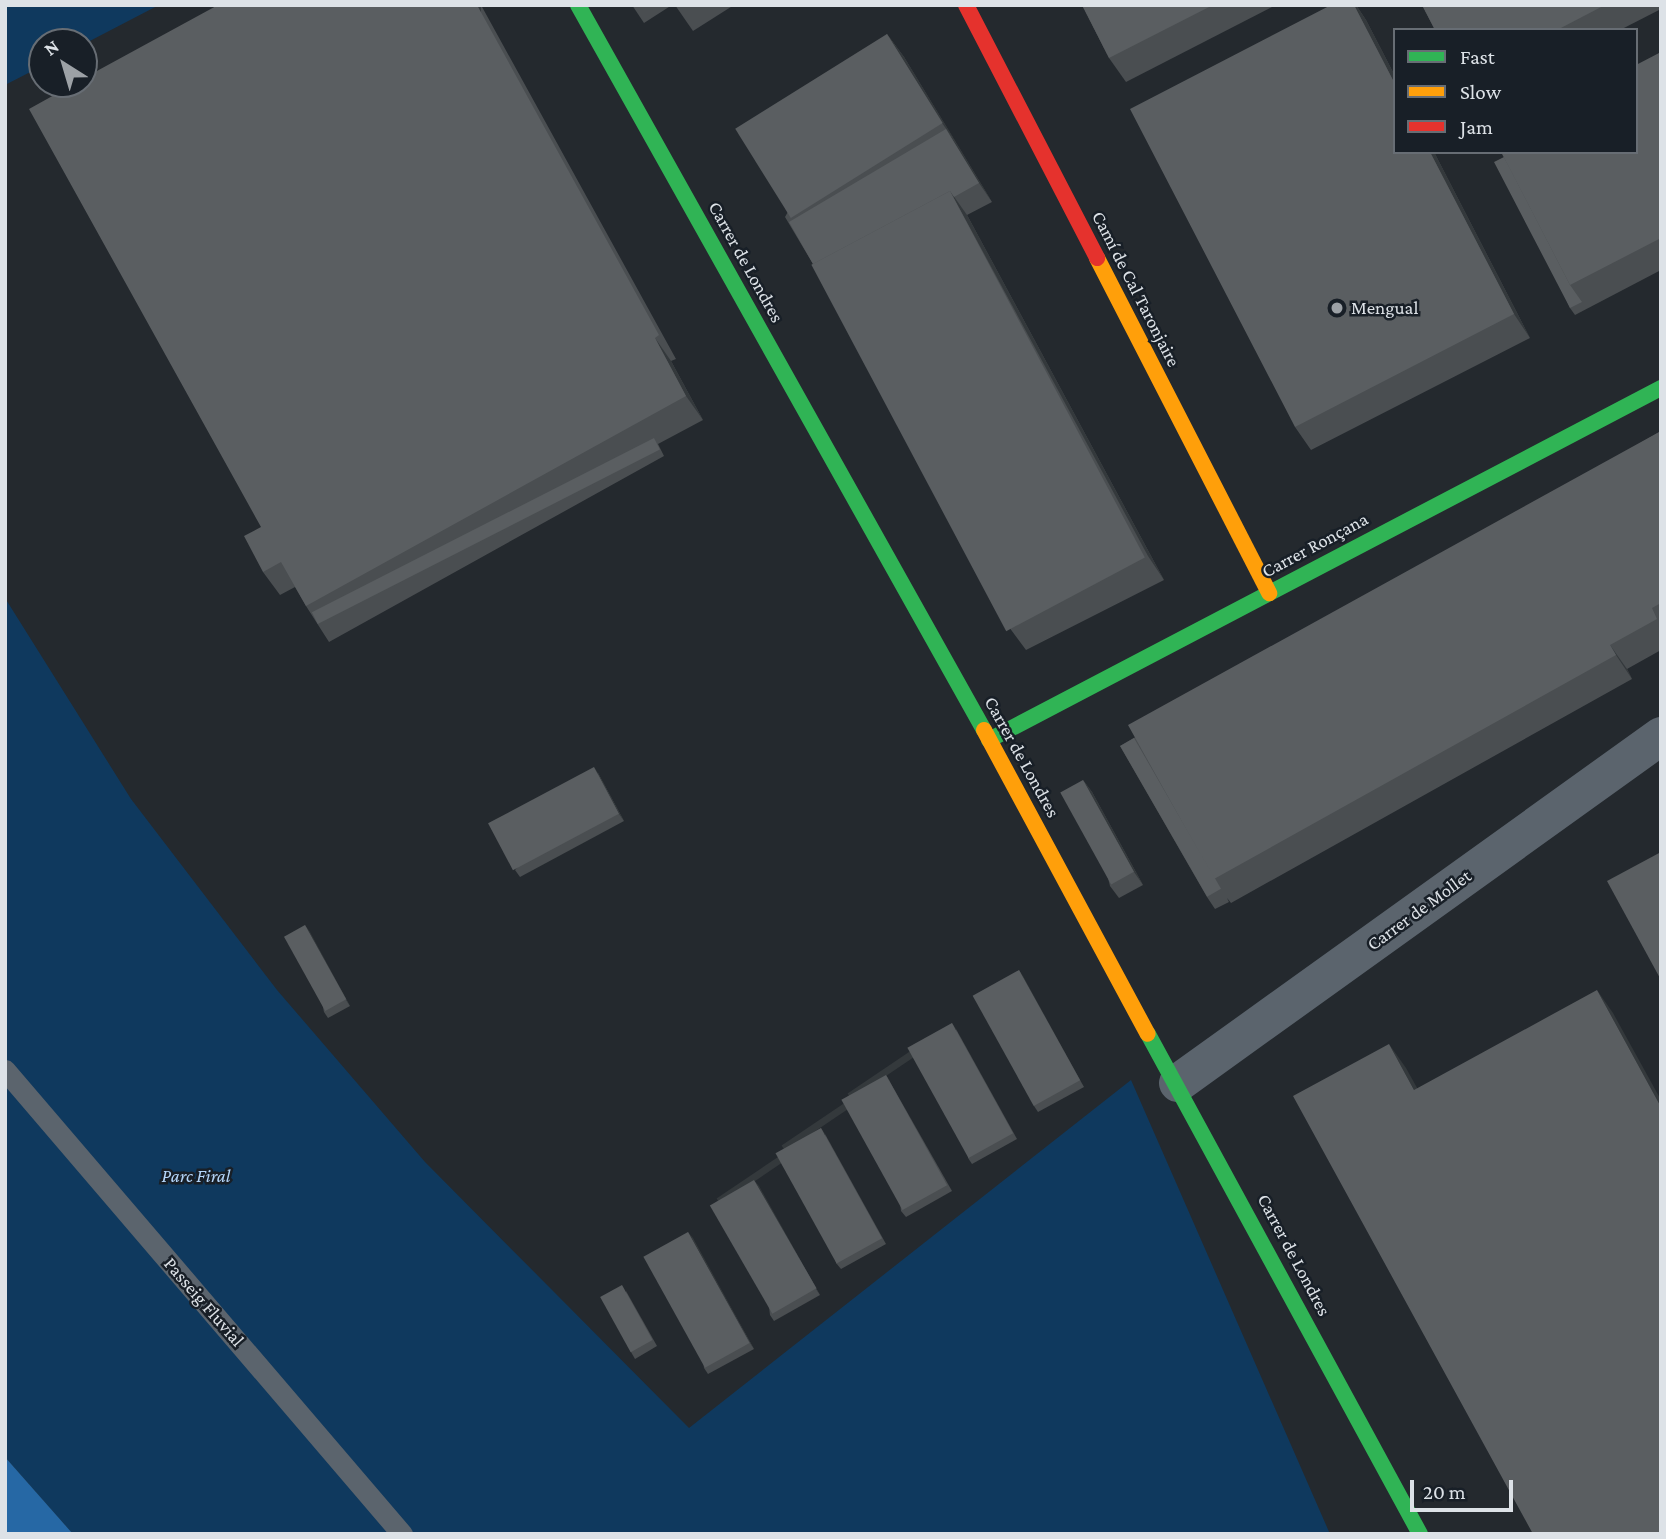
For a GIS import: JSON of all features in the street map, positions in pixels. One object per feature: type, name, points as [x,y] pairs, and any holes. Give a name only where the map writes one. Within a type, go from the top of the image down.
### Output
[{"type":"street","name":"Carrer de Londres","points":[[578,5],[1178,1083],[1420,1534]]},
{"type":"street","name":"Camí de Cal Taronjaire","points":[[966,5],[1269,593]]},
{"type":"street","name":"Carrer Ronçana","points":[[989,740],[1661,388]]},
{"type":"street","name":"Carrer de Mollet","points":[[1178,1083],[1661,736]]},
{"type":"lane","name":"Passeig Fluvial","points":[[5,1070],[402,1534]]},
{"type":"green space","points":[[5,5],[159,5],[98,37],[98,28],[28,28],[28,73],[5,85]]},
{"type":"green space","name":"Parc Firal","points":[[5,598],[131,799],[277,990],[425,1162],[689,1428],[1131,1080],[1330,1534],[73,1534],[5,1457]]},
{"type":"shaded area","points":[[5,1457],[73,1534],[5,1534]]},
{"type":"building","points":[[218,5],[477,5],[659,335],[655,338],[686,396],[306,606],[281,562],[263,572],[244,536],[261,527],[29,109],[49,98],[98,98],[98,70]]},
{"type":"building","points":[[1082,5],[1213,5],[1109,58]]},
{"type":"building","points":[[1331,5],[1354,5],[1393,80],[1393,154],[1431,154],[1514,314],[1295,427],[1130,109]]},
{"type":"building","points":[[1422,5],[1605,5],[1561,28],[1434,28]]},
{"type":"building","points":[[887,34],[943,123],[791,218],[735,129]]},
{"type":"building","points":[[1661,52],[1661,238],[1570,285],[1502,154],[1638,154],[1638,64]]},
{"type":"building","points":[[946,129],[979,183],[954,197],[950,191],[813,264],[789,222]]},
{"type":"building","points":[[1504,157],[1570,285],[1582,302],[1570,308],[1494,162]]},
{"type":"building","points":[[950,191],[1145,557],[1006,631],[811,265]]},
{"type":"building","points":[[1661,431],[1661,603],[1652,608],[1657,619],[1610,645],[1616,655],[1214,879],[1128,725]]},
{"type":"building","points":[[654,438],[660,450],[318,624],[312,612]]},
{"type":"building","points":[[1134,738],[1221,889],[1207,897],[1120,746]]},
{"type":"building","points":[[594,767],[619,814],[513,870],[488,823]]},
{"type":"building","points":[[1083,780],[1134,872],[1111,884],[1060,793]]},
{"type":"building","points":[[1661,852],[1661,980],[1607,881]]},
{"type":"building","points":[[305,925],[346,999],[325,1011],[284,937]]},
{"type":"building","points":[[1019,970],[1080,1080],[1034,1106],[973,996]]},
{"type":"building","points":[[1597,990],[1661,1107],[1661,1534],[1533,1534],[1293,1096],[1389,1044],[1414,1090]]},
{"type":"building","points":[[952,1023],[1013,1133],[968,1158],[907,1048]]},
{"type":"building","points":[[886,1075],[947,1185],[902,1210],[841,1100]]},
{"type":"building","points":[[821,1128],[882,1238],[837,1263],[776,1153]]},
{"type":"building","points":[[754,1180],[817,1288],[772,1314],[710,1206]]},
{"type":"building","points":[[688,1232],[750,1343],[705,1368],[643,1257]]},
{"type":"building","points":[[622,1285],[653,1340],[631,1352],[600,1297]]},
{"type":"traffic: fast","points":[[578,5],[984,730]]},
{"type":"traffic: fast","points":[[989,740],[1661,388]]},
{"type":"traffic: fast","points":[[1148,1034],[1420,1534]]},
{"type":"traffic: slow","points":[[1097,258],[1269,593]]},
{"type":"traffic: slow","points":[[984,730],[1148,1034]]},
{"type":"traffic: jam","points":[[966,5],[1097,258]]},
{"type":"place","name":"Mengual","points":[[1337,308]]}]
